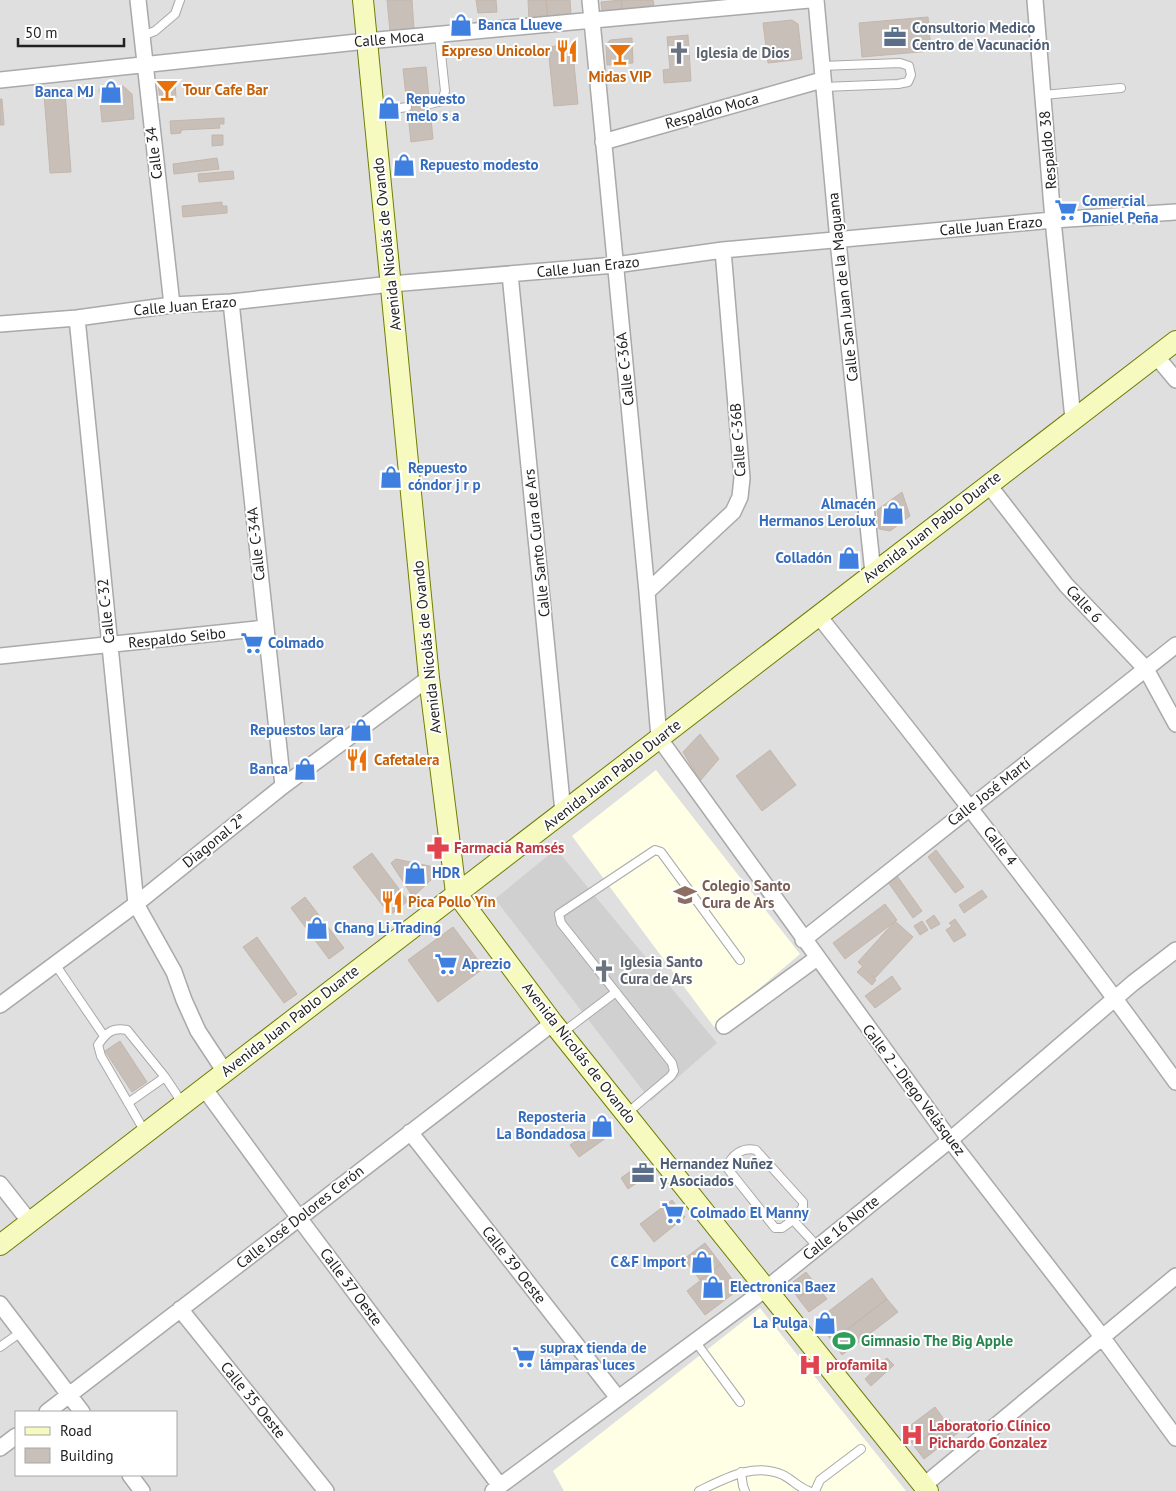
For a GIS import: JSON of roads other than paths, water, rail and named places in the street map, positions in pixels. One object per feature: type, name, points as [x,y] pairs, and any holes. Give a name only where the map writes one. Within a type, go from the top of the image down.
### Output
[{"type":"main road","name":"Avenida Nicolás de Ovando","points":[[363,0],[428,678],[456,893],[557,1028],[766,1288],[923,1489]]},
{"type":"main road","name":"Avenida Juan Pablo Duarte","points":[[0,1245],[1176,341]]},
{"type":"street","name":"Calle 34","points":[[138,0],[172,305]]},
{"type":"street","name":"Calle C-36A","points":[[590,0],[647,592],[659,738]]},
{"type":"street","name":"Calle Moca","points":[[0,80],[367,41],[808,0]]},
{"type":"street","name":"Calle San Juan de la Maguana","points":[[816,0],[838,240],[873,573]]},
{"type":"street","name":"Respaldo 38","points":[[1035,0],[1053,220],[1073,419]]},
{"type":"street","name":"Respaldo Moca","points":[[603,142],[822,77]]},
{"type":"street","name":"Calle Juan Erazo","points":[[0,324],[77,318],[172,305],[231,302],[391,284],[615,265],[723,250],[1053,220],[1176,212]]},
{"type":"street","name":"Calle C-36B","points":[[647,592],[733,512],[740,497],[742,478],[723,250]]},
{"type":"street","name":"Calle Santo Cura de Ars","points":[[510,274],[563,812]]},
{"type":"street","name":"Calle C-34A","points":[[231,302],[283,786]]},
{"type":"street","name":"Calle C-32","points":[[77,318],[136,904]]},
{"type":"street","points":[[1156,356],[1176,380]]},
{"type":"street","name":"Calle 6","points":[[988,484],[1066,585],[1146,669],[1176,724]]},
{"type":"street","name":"Calle 4","points":[[818,615],[970,807],[1115,998],[1176,1082]]},
{"type":"street","name":"Respaldo Seibo","points":[[0,656],[265,628]]},
{"type":"street","name":"Calle José Martí","points":[[803,940],[1176,645]]},
{"type":"street","name":"Diagonal 2ª","points":[[0,1005],[136,904],[283,786],[428,678]]},
{"type":"street","name":"Calle 2 - Diego Velásquez","points":[[659,738],[803,940],[950,1140],[1102,1337],[1176,1438]]},
{"type":"street","points":[[136,904],[174,972],[198,1031],[225,1072]]},
{"type":"street","name":"Calle 16 Norte","points":[[497,1488],[695,1342],[818,1247],[950,1140],[1115,998],[1176,950]]},
{"type":"street","points":[[724,1026],[817,958]]},
{"type":"street","name":"Calle José Dolores Cerón","points":[[48,1411],[410,1132],[557,1028]]},
{"type":"street","name":"Calle 37 Oeste","points":[[204,1088],[497,1488]]},
{"type":"street","name":"Calle 39 Oeste","points":[[410,1132],[618,1398]]},
{"type":"street","points":[[0,1184],[30,1222]]},
{"type":"street","points":[[923,1489],[1176,1276]]},
{"type":"street","points":[[0,1304],[81,1411]]},
{"type":"street","name":"Calle 35 Oeste","points":[[180,1309],[326,1491]]},
{"type":"street","points":[[0,1448],[15,1437]]},
{"type":"street","points":[[131,1476],[142,1491]]},
{"type":"lane","points":[[141,36],[155,31],[175,14],[180,0]]},
{"type":"lane","points":[[430,104],[442,101],[445,90],[439,35]]},
{"type":"lane","points":[[900,63],[909,66],[911,75],[908,82],[898,84],[822,77],[900,63]]},
{"type":"lane","points":[[1043,95],[1121,88]]},
{"type":"lane","points":[[374,112],[407,107]]},
{"type":"lane","points":[[626,1114],[671,1076],[674,1071],[672,1063],[561,923],[559,914],[655,850],[661,852],[740,960]]},
{"type":"lane","points":[[55,964],[104,1036]]},
{"type":"lane","points":[[557,1028],[616,992]]},
{"type":"lane","points":[[145,1132],[101,1056],[98,1045],[104,1036],[112,1030],[127,1030],[165,1077],[183,1104]]},
{"type":"lane","points":[[128,1103],[165,1077]]},
{"type":"lane","points":[[748,1148],[756,1150],[803,1202],[803,1207],[793,1220],[782,1228],[776,1228],[728,1169],[729,1161],[734,1156],[748,1148]]},
{"type":"lane","points":[[793,1220],[818,1247]]},
{"type":"lane","points":[[0,1348],[21,1332]]},
{"type":"lane","points":[[695,1342],[740,1402]]},
{"type":"lane","points":[[815,1491],[820,1480],[861,1449]]},
{"type":"lane","points":[[699,1491],[741,1472],[762,1470],[786,1477],[798,1490],[809,1491]]},
{"type":"lane","points":[[741,1472],[743,1486],[746,1491]]},
{"type":"place","name":"Banca Llueve","points":[[461,25]]},
{"type":"place","name":"Consultorio Medico Centro de Vacunación","points":[[895,37]]},
{"type":"place","name":"Expreso Unicolor","points":[[567,51]]},
{"type":"place","name":"Iglesia de Dios","points":[[679,53]]},
{"type":"place","name":"Midas VIP","points":[[620,54]]},
{"type":"place","name":"Tour Cafe Bar","points":[[167,90]]},
{"type":"place","name":"Banca MJ","points":[[111,92]]},
{"type":"place","name":"Repuesto melo s a","points":[[389,108]]},
{"type":"place","name":"Repuesto modesto","points":[[404,165]]},
{"type":"place","name":"Comercial Daniel Peña","points":[[1066,210]]},
{"type":"place","name":"Repuesto cóndor j r p","points":[[391,477]]},
{"type":"place","name":"Almacén Hermanos Lerolux","points":[[893,513]]},
{"type":"place","name":"Colladón","points":[[849,558]]},
{"type":"place","name":"Colmado","points":[[252,643]]},
{"type":"place","name":"Repuestos lara","points":[[361,730]]},
{"type":"place","name":"Cafetalera","points":[[357,760]]},
{"type":"place","name":"Banca","points":[[305,769]]},
{"type":"place","name":"Farmacia Ramsés","points":[[438,848]]},
{"type":"place","name":"HDR","points":[[415,873]]},
{"type":"place","name":"Colegio Santo Cura de Ars","points":[[685,895]]},
{"type":"place","name":"Pica Pollo Yin","points":[[392,902]]},
{"type":"place","name":"Chang Li Trading","points":[[317,928]]},
{"type":"place","name":"Aprezio","points":[[446,964]]},
{"type":"place","name":"Iglesia Santo Cura de Ars","points":[[604,971]]},
{"type":"place","name":"Reposteria La Bondadosa","points":[[602,1126]]},
{"type":"place","name":"Hernandez Nuñez y Asociados","points":[[643,1173]]},
{"type":"place","name":"Colmado El Manny","points":[[673,1213]]},
{"type":"place","name":"C&F Import","points":[[702,1262]]},
{"type":"place","name":"Electronica Baez","points":[[713,1287]]},
{"type":"place","name":"La Pulga","points":[[825,1323]]},
{"type":"place","name":"Gimnasio The Big Apple","points":[[844,1341]]},
{"type":"place","name":"suprax tienda de lámparas luces","points":[[524,1357]]},
{"type":"place","name":"profamila","points":[[810,1365]]},
{"type":"place","name":"Laboratorio Clínico Pichardo Gonzalez","points":[[912,1435]]}]
